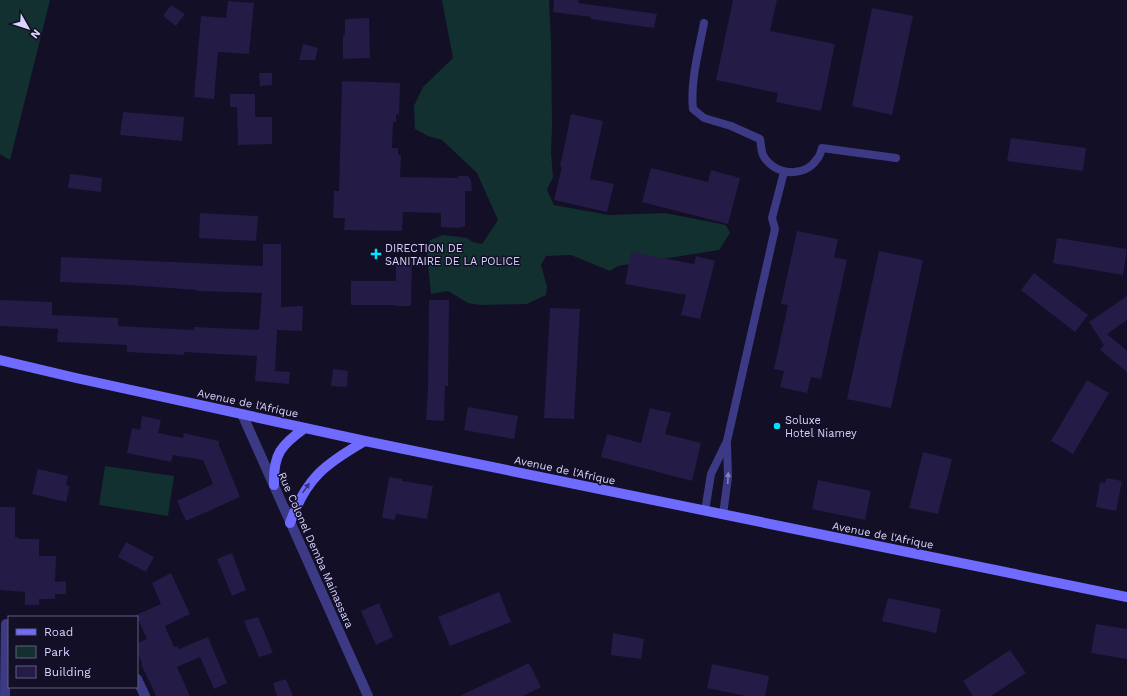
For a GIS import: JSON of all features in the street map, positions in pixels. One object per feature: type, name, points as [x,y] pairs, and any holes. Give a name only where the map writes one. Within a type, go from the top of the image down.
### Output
[{"type":"main road","name":"Avenue de l'Afrique","points":[[0,360],[305,428],[1127,597]]},
{"type":"main road","points":[[274,485],[275,463],[283,445],[305,428]]},
{"type":"main road","points":[[290,523],[302,494],[320,471],[365,440]]},
{"type":"street","name":"Rue Colonel Demba Mainassara","points":[[242,414],[368,696]]},
{"type":"street","points":[[5,624],[5,696]]},
{"type":"street","points":[[138,681],[145,696]]},
{"type":"lane","points":[[704,23],[693,87],[693,109],[704,118],[731,126],[760,139],[762,154],[771,166],[784,172],[797,173],[808,168],[817,160],[822,148],[896,158]]},
{"type":"lane","points":[[705,511],[711,474],[727,441],[775,229],[772,218],[784,172]]},
{"type":"lane","points":[[723,515],[728,478],[727,441]]},
{"type":"green space","points":[[0,0],[50,0],[10,160],[0,154]]},
{"type":"green space","points":[[442,0],[549,0],[551,40],[551,152],[553,177],[547,190],[554,205],[609,215],[665,213],[726,225],[730,233],[719,250],[618,266],[610,271],[571,255],[546,256],[541,265],[547,287],[546,295],[527,304],[480,305],[468,303],[448,291],[431,294],[427,255],[430,240],[443,235],[467,238],[473,242],[482,244],[498,220],[477,173],[442,140],[428,136],[415,129],[414,106],[423,87],[453,58]]},
{"type":"green space","points":[[105,466],[174,476],[168,516],[99,505]]},
{"type":"building","points":[[554,0],[579,0],[578,3],[657,14],[654,28],[553,12]]},
{"type":"building","points":[[733,0],[777,0],[770,31],[835,44],[821,111],[776,102],[778,93],[716,80]]},
{"type":"building","points":[[228,1],[254,3],[249,54],[218,52],[214,99],[194,97],[201,16],[226,18]]},
{"type":"building","points":[[171,5],[185,14],[176,26],[163,16]]},
{"type":"building","points":[[872,8],[913,16],[892,115],[852,106]]},
{"type":"building","points":[[369,18],[370,58],[343,59],[345,19]]},
{"type":"building","points":[[303,44],[318,48],[315,60],[299,60]]},
{"type":"building","points":[[259,73],[272,73],[272,85],[260,86]]},
{"type":"building","points":[[342,81],[400,83],[399,115],[396,114],[396,122],[393,122],[392,148],[398,148],[398,155],[401,155],[400,177],[458,178],[458,176],[468,176],[471,180],[472,191],[465,191],[465,226],[459,228],[441,227],[441,213],[403,212],[402,231],[344,230],[345,218],[333,218],[334,191],[339,191]]},
{"type":"building","points":[[230,94],[255,94],[255,117],[272,117],[272,144],[238,145],[237,107],[230,107]]},
{"type":"building","points":[[123,112],[184,117],[182,141],[120,135]]},
{"type":"building","points":[[571,114],[603,121],[590,179],[614,184],[607,212],[554,200],[562,167],[560,167]]},
{"type":"building","points":[[1011,138],[1086,148],[1083,171],[1007,161]]},
{"type":"building","points":[[651,168],[708,182],[711,170],[740,178],[728,224],[642,202]]},
{"type":"building","points":[[70,174],[102,178],[101,192],[68,188]]},
{"type":"building","points":[[200,213],[258,216],[256,241],[199,238]]},
{"type":"building","points":[[797,231],[838,239],[834,257],[847,260],[821,379],[811,377],[807,393],[780,387],[784,371],[774,369],[788,305],[781,304]]},
{"type":"building","points":[[1057,238],[1127,249],[1123,275],[1053,263]]},
{"type":"building","points":[[263,244],[281,244],[281,307],[303,306],[302,331],[277,330],[275,371],[290,372],[289,384],[255,381],[257,356],[184,352],[184,355],[127,352],[127,345],[57,342],[58,329],[0,326],[0,300],[52,302],[52,315],[118,318],[118,326],[194,330],[194,327],[259,330],[262,293],[197,291],[129,285],[60,282],[61,257],[263,266]]},
{"type":"building","points":[[879,251],[923,260],[891,408],[847,399]]},
{"type":"building","points":[[631,252],[694,264],[696,256],[715,261],[700,319],[681,315],[686,295],[625,284]]},
{"type":"building","points":[[396,260],[412,261],[411,306],[351,305],[351,281],[396,281]]},
{"type":"building","points":[[1034,273],[1088,315],[1075,332],[1021,290]]},
{"type":"building","points":[[1127,296],[1127,320],[1107,334],[1127,351],[1127,372],[1100,350],[1104,345],[1089,322]]},
{"type":"building","points":[[429,300],[449,300],[448,386],[445,386],[444,421],[426,420]]},
{"type":"building","points":[[550,308],[580,309],[574,419],[544,418]]},
{"type":"building","points":[[333,369],[348,371],[347,387],[331,386]]},
{"type":"building","points":[[1087,380],[1109,393],[1073,454],[1051,441]]},
{"type":"building","points":[[468,407],[518,416],[514,439],[464,430]]},
{"type":"building","points":[[650,408],[671,413],[665,434],[701,443],[692,481],[601,457],[607,434],[641,443]]},
{"type":"building","points":[[142,416],[161,420],[158,433],[183,438],[184,433],[219,441],[219,445],[240,497],[186,521],[177,501],[213,484],[203,460],[173,455],[171,462],[127,453],[132,428],[140,430]]},
{"type":"building","points":[[923,452],[952,459],[938,514],[909,508]]},
{"type":"building","points":[[38,469],[68,476],[66,485],[70,486],[66,502],[32,494]]},
{"type":"building","points":[[389,477],[402,479],[402,481],[433,486],[427,519],[396,514],[395,520],[382,518]]},
{"type":"building","points":[[1106,478],[1122,481],[1116,511],[1096,507],[1100,482],[1105,483]]},
{"type":"building","points":[[818,480],[871,491],[865,520],[812,509]]},
{"type":"building","points":[[0,507],[15,507],[15,537],[19,539],[39,539],[39,556],[56,556],[55,582],[66,581],[66,594],[55,594],[55,599],[39,599],[39,605],[25,605],[25,592],[0,590]]},
{"type":"building","points":[[126,542],[154,557],[146,572],[118,557]]},
{"type":"building","points":[[232,553],[246,590],[232,596],[217,559]]},
{"type":"building","points":[[171,573],[190,614],[165,626],[174,647],[177,646],[179,649],[208,637],[227,683],[214,689],[200,657],[177,667],[190,696],[156,696],[141,664],[142,663],[138,653],[138,643],[147,639],[138,619],[138,616],[136,615],[161,604],[152,583]]},
{"type":"building","points":[[499,592],[511,622],[450,646],[438,617]]},
{"type":"building","points":[[888,598],[941,609],[936,633],[882,621]]},
{"type":"building","points":[[379,603],[393,637],[376,645],[361,611]]},
{"type":"building","points":[[258,617],[273,653],[259,657],[244,621]]},
{"type":"building","points":[[1096,624],[1127,629],[1127,659],[1091,653]]},
{"type":"building","points":[[613,633],[644,639],[641,659],[611,655]]},
{"type":"building","points":[[1010,650],[1026,673],[991,696],[973,696],[963,681]]},
{"type":"building","points":[[529,663],[541,687],[523,696],[460,696]]},
{"type":"building","points":[[712,664],[769,676],[765,696],[746,696],[707,688]]},
{"type":"building","points":[[286,679],[293,696],[277,696],[273,683]]},
{"type":"place","name":"DIRECTION DE SANITAIRE DE LA POLICE","points":[[376,254]]},
{"type":"place","name":"Soluxe Hotel Niamey","points":[[777,426]]}]
